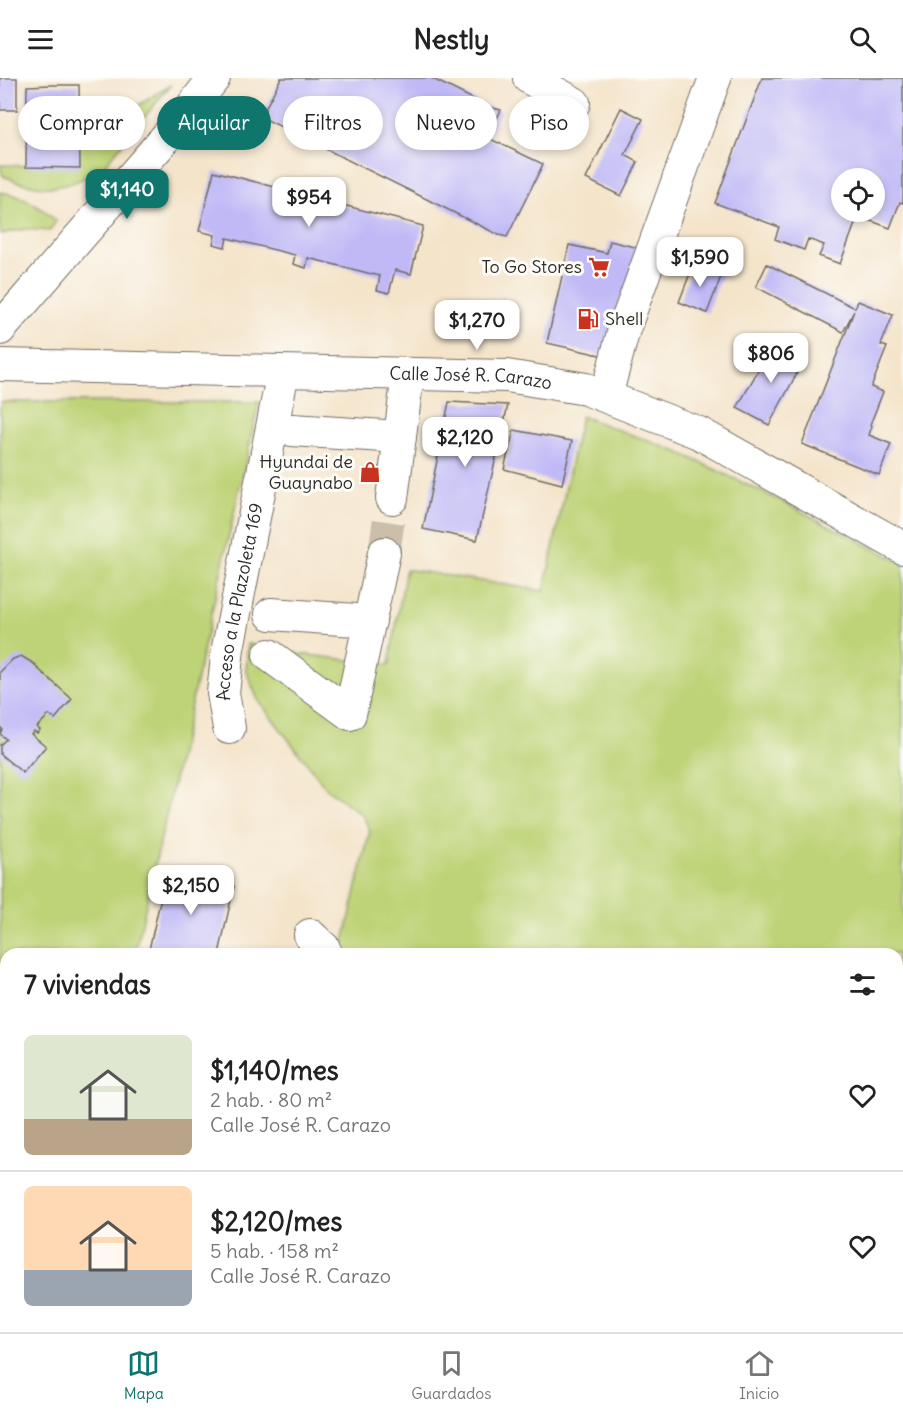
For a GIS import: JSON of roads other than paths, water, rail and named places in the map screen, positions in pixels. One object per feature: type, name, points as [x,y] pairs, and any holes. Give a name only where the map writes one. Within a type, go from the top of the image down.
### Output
[{"type":"street","points":[[0,329],[188,112],[214,78]]},
{"type":"street","points":[[529,78],[561,96]]},
{"type":"street","points":[[606,396],[624,329],[715,78]]},
{"type":"street","name":"Calle José R. Carazo","points":[[0,365],[507,376],[586,389],[699,433],[903,548]]},
{"type":"street","name":"Acceso a la Plazoleta 169","points":[[229,728],[223,693],[228,648],[283,372]]},
{"type":"street","points":[[392,498],[408,374]]},
{"type":"street","points":[[292,430],[400,437]]},
{"type":"street","points":[[269,655],[350,714],[384,554]]},
{"type":"street","points":[[271,614],[370,621]]},
{"type":"tunnel","points":[[384,553],[392,498]]},
{"type":"place","name":"To Go Stores","points":[[599,267]]},
{"type":"place","name":"Shell","points":[[588,319]]},
{"type":"place","name":"Hyundai de Guaynabo","points":[[370,472]]}]
